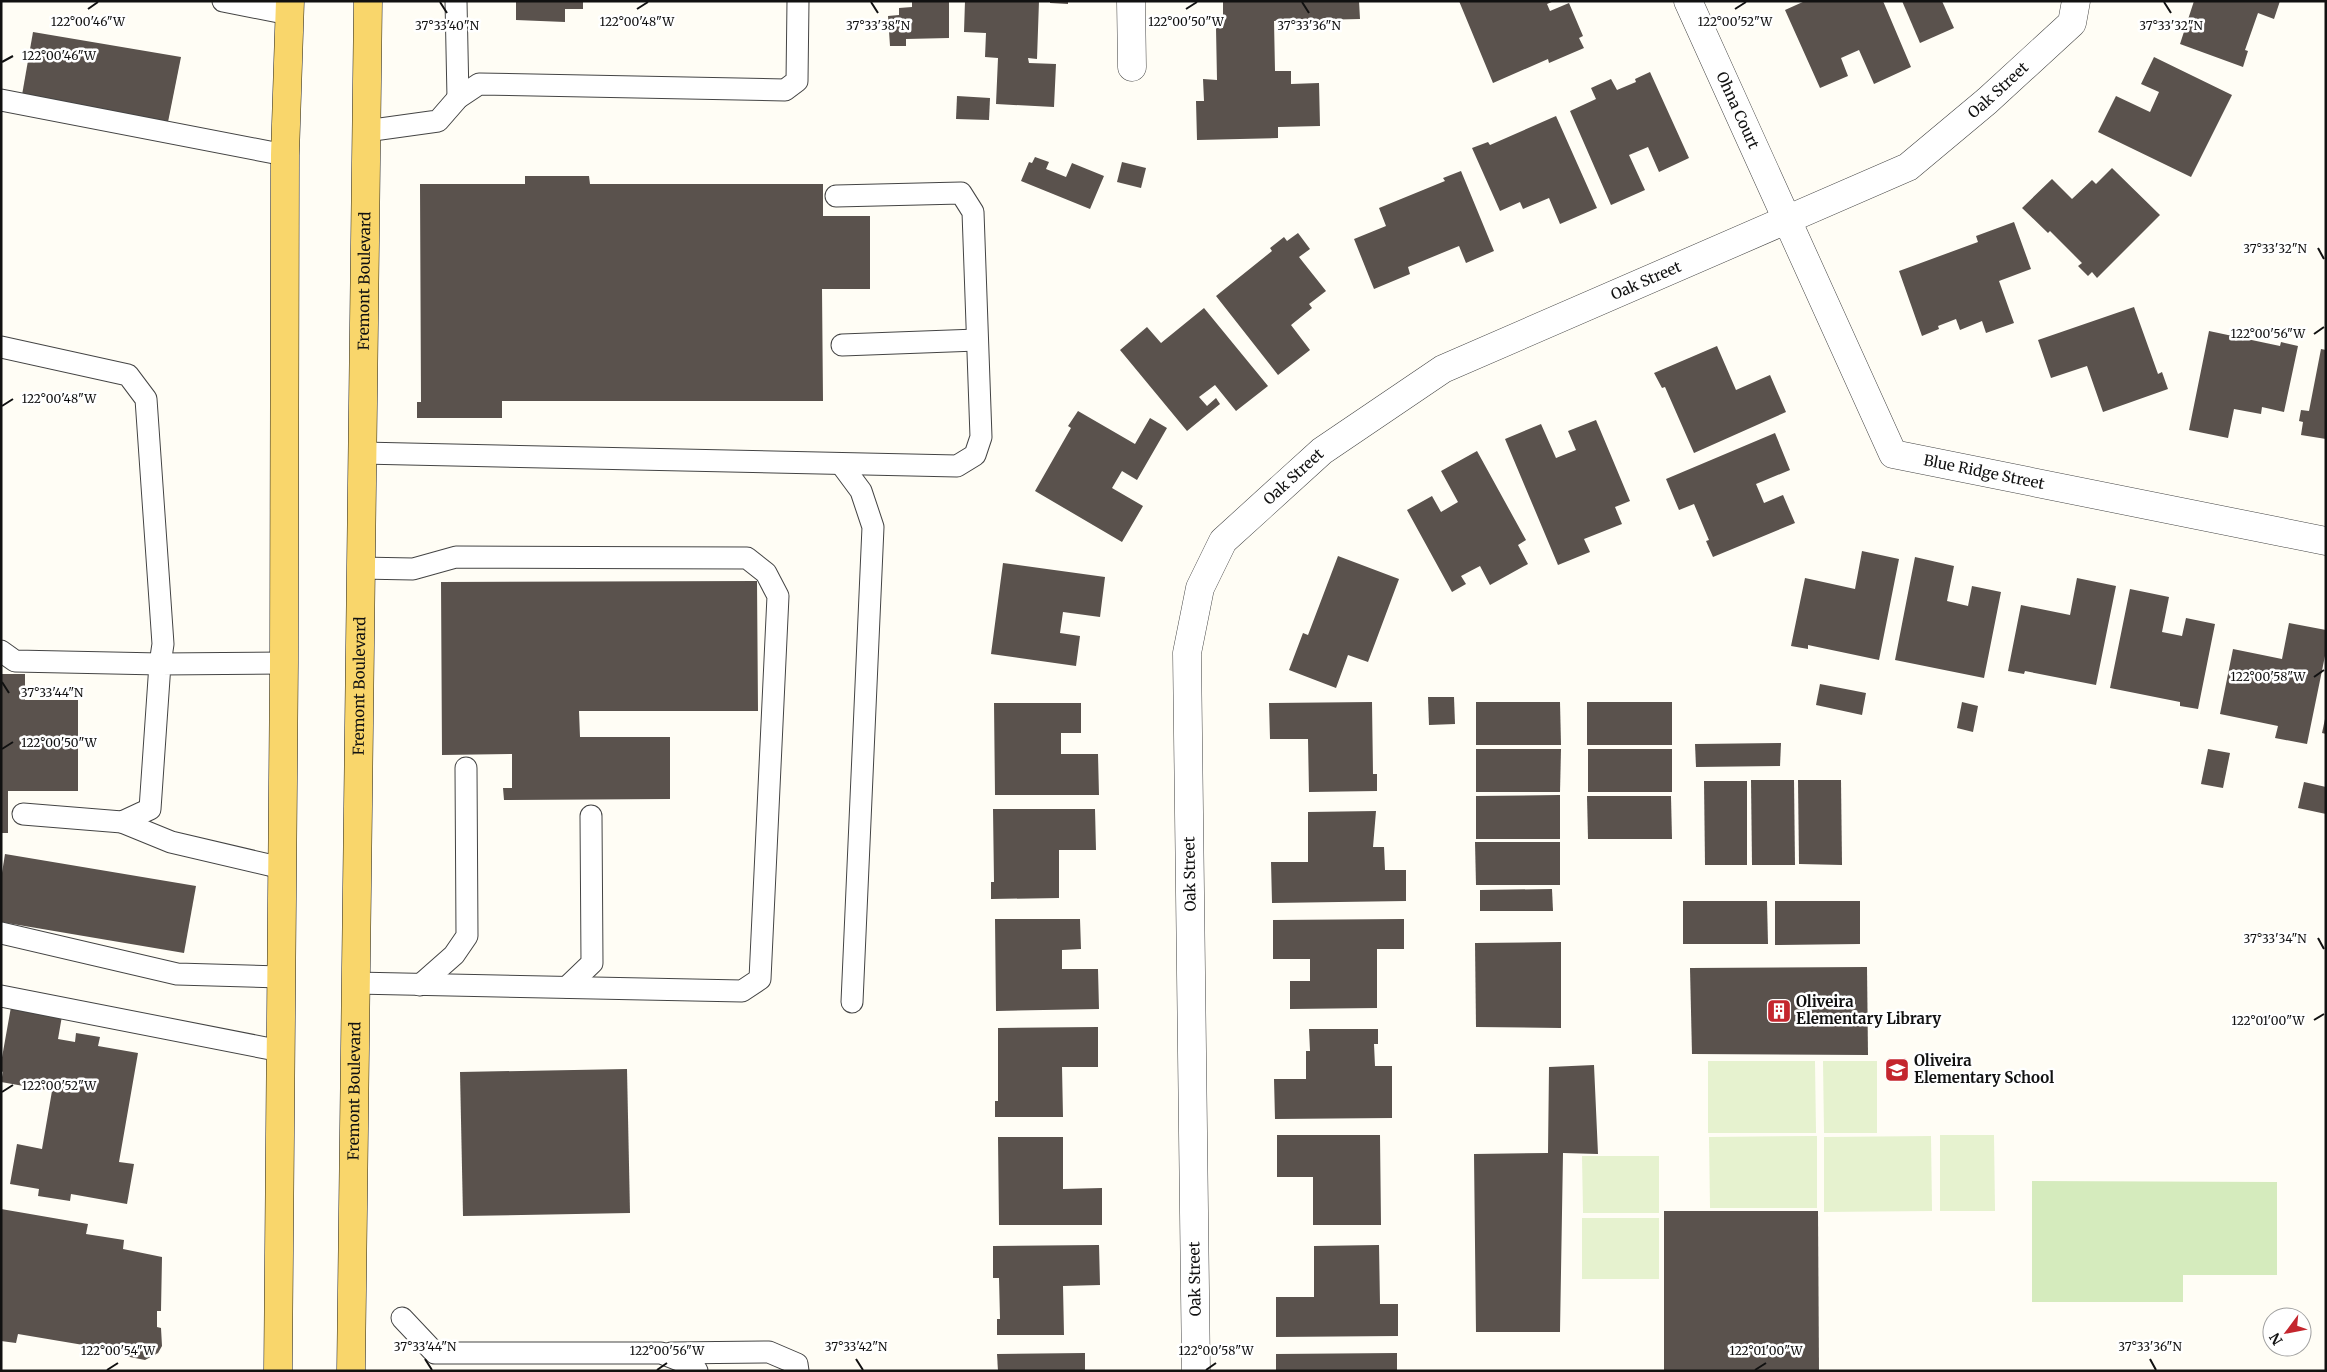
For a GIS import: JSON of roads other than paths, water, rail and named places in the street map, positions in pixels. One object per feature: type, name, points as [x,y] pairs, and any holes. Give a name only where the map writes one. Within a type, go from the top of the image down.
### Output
[{"type":"main road","name":"Fremont Boulevard","points":[[351,1371],[368,1]]},
{"type":"main road","points":[[278,1371],[284,663],[285,155],[290,7]]},
{"type":"street","points":[[1131,1],[1132,67]]},
{"type":"street","name":"Ohna Court","points":[[1688,1],[1787,220]]},
{"type":"street","name":"Oak Street","points":[[1196,1371],[1187,653],[1200,588],[1223,542],[1322,451],[1443,369],[1908,167],[1988,101],[2072,23],[2076,1]]},
{"type":"street","name":"Blue Ridge Street","points":[[1787,220],[1893,454],[2326,541]]},
{"type":"lane","points":[[223,1],[290,7]]},
{"type":"lane","points":[[456,1],[458,98]]},
{"type":"lane","points":[[366,131],[438,121],[458,98],[479,84],[785,90],[797,81],[798,1]]},
{"type":"lane","points":[[1,100],[285,155]]},
{"type":"lane","points":[[362,453],[957,466],[975,454],[981,437],[973,212],[960,193],[836,196]]},
{"type":"lane","points":[[842,344],[978,340]]},
{"type":"lane","points":[[1,347],[128,375],[146,399],[164,644],[160,664],[150,809],[122,822]]},
{"type":"lane","points":[[841,464],[861,491],[873,527],[852,1002]]},
{"type":"lane","points":[[355,983],[742,991],[760,979],[778,596],[766,572],[747,558],[456,557],[413,569],[360,568]]},
{"type":"lane","points":[[1,652],[15,661],[160,664],[284,663]]},
{"type":"lane","points":[[420,985],[454,955],[466,936],[466,768]]},
{"type":"lane","points":[[23,814],[122,822],[171,842],[282,868]]},
{"type":"lane","points":[[567,987],[592,963],[591,816]]},
{"type":"lane","points":[[1,933],[177,974],[281,978]]},
{"type":"lane","points":[[1,996],[281,1051]]},
{"type":"lane","points":[[402,1318],[435,1353],[769,1352],[797,1364],[798,1371]]},
{"type":"lane","points":[[661,1353],[694,1366],[697,1371]]},
{"type":"place","name":"Oliveira Elementary Library","points":[[1779,1011]]},
{"type":"place","name":"Oliveira Elementary School","points":[[1897,1070]]}]
